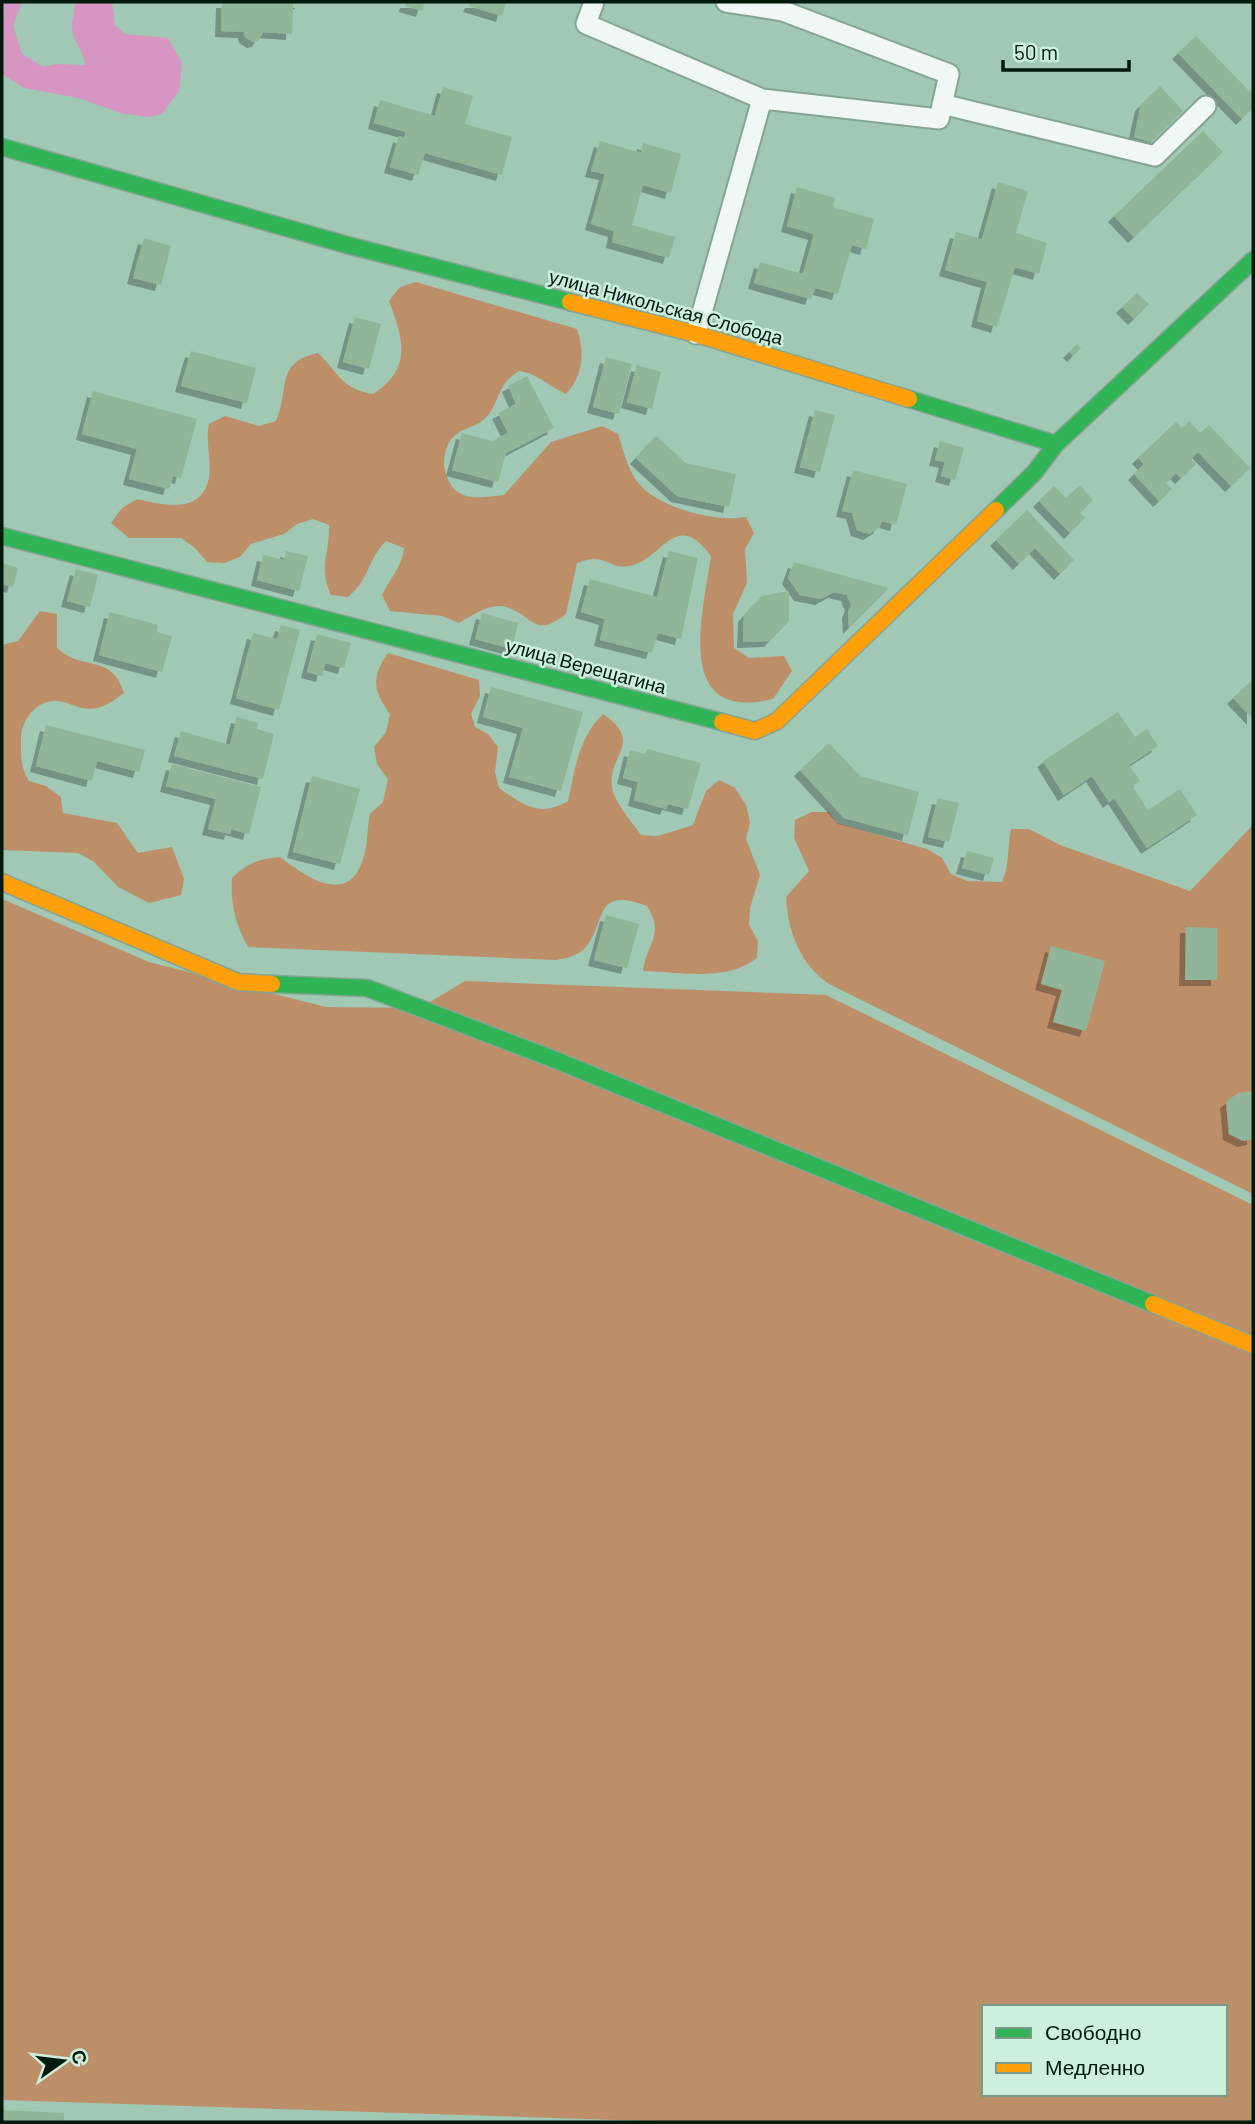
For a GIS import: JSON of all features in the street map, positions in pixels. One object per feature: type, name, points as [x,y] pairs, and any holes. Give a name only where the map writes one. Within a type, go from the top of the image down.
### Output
[{"type":"street","points":[[594,2],[586,24],[762,99],[939,119],[949,74],[783,11],[726,2]]},
{"type":"street","points":[[696,334],[762,99]]},
{"type":"street","points":[[942,104],[1155,156],[1206,106]]},
{"type":"street","name":"улица Никольская Слобода","points":[[2,147],[347,245],[696,334],[1056,444]]},
{"type":"street","points":[[1056,444],[1253,260]]},
{"type":"street","name":"улица Верещагина","points":[[2,536],[755,731],[777,721],[1034,472],[1056,444]]},
{"type":"street","points":[[2,882],[238,982],[367,988],[378,992],[553,1059],[1253,1345]]},
{"type":"shaded area","points":[[2,2],[22,2],[13,26],[22,54],[43,67],[57,64],[85,65],[72,29],[74,2],[112,2],[115,25],[125,34],[168,38],[182,63],[179,91],[162,114],[148,117],[120,113],[79,98],[24,88],[2,74]]},
{"type":"shaded area","points":[[416,282],[577,329],[580,338],[582,355],[579,372],[566,394],[519,371],[503,386],[485,419],[454,436],[444,458],[450,484],[463,495],[472,497],[504,495],[551,442],[602,426],[618,434],[633,475],[645,490],[656,498],[702,515],[718,518],[746,517],[754,533],[745,549],[747,583],[733,614],[734,648],[749,658],[784,656],[792,671],[773,699],[741,702],[720,695],[707,680],[701,658],[700,633],[711,556],[699,542],[688,536],[669,540],[641,562],[629,566],[616,566],[594,559],[577,563],[566,614],[547,625],[541,625],[516,611],[500,606],[481,610],[459,623],[442,616],[390,611],[382,595],[398,567],[404,548],[386,541],[375,555],[361,583],[348,597],[331,595],[325,575],[329,525],[313,519],[297,524],[284,534],[251,544],[240,557],[224,563],[207,562],[195,548],[181,538],[129,538],[111,523],[122,508],[137,499],[180,505],[198,498],[205,490],[209,478],[209,424],[225,416],[259,426],[276,421],[289,371],[304,357],[318,353],[341,379],[362,392],[373,394],[386,384],[394,374],[401,352],[398,327],[389,301],[400,287]]},
{"type":"shaded area","points":[[40,611],[57,614],[57,648],[77,660],[112,672],[124,693],[95,709],[58,701],[43,703],[37,707],[27,718],[22,732],[22,761],[26,776],[29,781],[46,786],[61,797],[63,813],[117,823],[138,853],[172,847],[184,879],[181,895],[149,903],[118,887],[94,862],[78,853],[2,850],[2,645],[18,641]]},
{"type":"shaded area","points":[[388,653],[479,680],[480,696],[471,714],[475,727],[488,734],[498,747],[495,772],[499,788],[524,804],[548,809],[568,801],[583,743],[603,714],[615,724],[623,741],[612,776],[613,793],[641,835],[658,836],[693,825],[706,791],[719,780],[735,788],[746,805],[750,822],[746,839],[760,875],[750,908],[749,925],[758,941],[757,958],[732,970],[718,973],[643,971],[655,924],[647,906],[618,900],[604,909],[583,950],[556,960],[248,947],[237,922],[232,896],[232,878],[243,869],[260,861],[280,857],[317,880],[340,884],[350,880],[359,869],[366,847],[370,814],[383,802],[388,779],[377,764],[374,747],[386,732],[390,714],[380,698],[376,684],[379,669]]},
{"type":"shaded area","points":[[812,812],[829,812],[837,823],[927,849],[942,858],[951,874],[967,881],[1002,882],[1011,829],[1029,829],[1060,845],[1190,891],[1253,825],[1253,1194],[829,984],[819,976],[797,946],[789,923],[786,897],[809,871],[794,838],[795,820]]},
{"type":"shaded area","points":[[2,899],[149,962],[326,1007],[420,1008],[465,981],[826,995],[1253,1205],[1253,2122],[679,2122],[2,2100]]},
{"type":"building","points":[[222,2],[301,3],[293,4],[292,34],[263,32],[258,41],[253,42],[245,37],[244,32],[221,31]]},
{"type":"building","points":[[406,2],[425,2],[422,11],[405,6]]},
{"type":"building","points":[[471,2],[506,2],[502,16],[469,6]]},
{"type":"building","points":[[1196,36],[1253,95],[1253,108],[1242,119],[1178,53]]},
{"type":"building","points":[[1160,86],[1183,111],[1151,142],[1134,137],[1141,105]]},
{"type":"building","points":[[443,87],[473,96],[465,124],[512,137],[502,175],[425,153],[418,175],[390,167],[399,136],[404,138],[406,132],[374,123],[380,100],[435,116]]},
{"type":"building","points":[[1203,131],[1223,152],[1134,237],[1114,216]]},
{"type":"building","points":[[600,141],[641,153],[643,143],[681,154],[671,193],[643,185],[632,225],[675,237],[669,258],[612,242],[614,231],[591,224],[605,174],[591,171]]},
{"type":"building","points":[[998,182],[1028,191],[1016,233],[1047,243],[1039,274],[1015,267],[997,327],[977,321],[987,282],[945,270],[956,232],[982,239]]},
{"type":"building","points":[[797,187],[835,198],[833,207],[874,219],[866,249],[852,245],[838,294],[815,288],[811,299],[754,283],[760,262],[803,274],[814,234],[787,226]]},
{"type":"building","points":[[144,238],[171,246],[161,285],[133,278]]},
{"type":"building","points":[[1137,293],[1149,304],[1134,319],[1122,307]]},
{"type":"building","points":[[355,317],[381,324],[369,369],[343,362]]},
{"type":"building","points":[[1077,344],[1081,348],[1073,356],[1069,352]]},
{"type":"building","points":[[191,351],[256,368],[247,403],[181,386]]},
{"type":"building","points":[[606,357],[632,364],[619,414],[593,407]]},
{"type":"building","points":[[637,365],[661,372],[652,409],[627,402]]},
{"type":"building","points":[[527,376],[554,428],[506,453],[498,482],[452,470],[462,433],[492,441],[508,433],[498,413],[516,404],[508,386]]},
{"type":"building","points":[[93,391],[197,419],[181,478],[173,476],[169,489],[129,479],[137,449],[82,434]]},
{"type":"building","points":[[815,410],[835,415],[820,472],[800,467]]},
{"type":"building","points":[[1189,421],[1200,433],[1209,425],[1250,468],[1231,486],[1198,452],[1191,459],[1196,464],[1181,478],[1176,473],[1166,483],[1172,489],[1159,501],[1134,474],[1144,464],[1138,458],[1176,422],[1182,428]]},
{"type":"building","points":[[656,436],[686,463],[736,474],[729,507],[677,496],[636,458]]},
{"type":"building","points":[[940,441],[964,448],[955,480],[941,476],[945,462],[935,460]]},
{"type":"building","points":[[853,470],[907,484],[896,525],[882,521],[879,528],[869,534],[857,530],[852,513],[842,511]]},
{"type":"building","points":[[1080,485],[1093,500],[1080,513],[1085,518],[1070,533],[1039,501],[1054,486],[1066,498]]},
{"type":"building","points":[[1027,510],[1074,560],[1060,574],[1035,548],[1019,564],[996,540]]},
{"type":"building","points":[[286,551],[308,556],[299,591],[257,580],[263,555],[284,560]]},
{"type":"building","points":[[669,551],[698,558],[681,639],[658,633],[652,653],[600,640],[605,619],[581,612],[590,579],[657,597]]},
{"type":"building","points":[[794,562],[889,588],[849,628],[848,612],[851,605],[847,595],[834,592],[821,599],[800,595],[788,578]]},
{"type":"building","points":[[2,563],[18,568],[13,587],[2,584]]},
{"type":"building","points":[[76,569],[98,575],[90,607],[67,601]]},
{"type":"building","points":[[789,591],[789,621],[770,641],[743,642],[744,616],[762,596]]},
{"type":"building","points":[[110,612],[158,625],[157,632],[172,636],[162,672],[99,655]]},
{"type":"building","points":[[482,613],[518,623],[512,649],[475,639]]},
{"type":"building","points":[[281,625],[300,630],[279,710],[236,698],[253,633],[277,639]]},
{"type":"building","points":[[317,634],[351,643],[344,668],[325,663],[322,676],[307,672]]},
{"type":"building","points":[[1251,681],[1253,683],[1253,719],[1233,698]]},
{"type":"building","points":[[491,687],[583,712],[561,791],[509,777],[523,728],[483,717]]},
{"type":"building","points":[[1118,712],[1135,737],[1147,729],[1158,746],[1129,765],[1140,781],[1132,786],[1148,810],[1180,789],[1197,815],[1147,848],[1114,798],[1109,802],[1092,776],[1064,795],[1043,761]]},
{"type":"building","points":[[237,717],[258,723],[257,729],[274,734],[263,779],[174,756],[181,731],[230,745]]},
{"type":"building","points":[[46,725],[145,750],[139,772],[97,761],[92,781],[36,766]]},
{"type":"building","points":[[829,743],[860,776],[919,792],[908,835],[844,818],[800,770]]},
{"type":"building","points":[[647,749],[701,763],[688,809],[668,804],[666,809],[634,800],[638,782],[623,778],[630,750],[645,754]]},
{"type":"building","points":[[172,764],[261,787],[249,834],[231,829],[230,834],[208,829],[216,799],[166,786]]},
{"type":"building","points":[[312,776],[360,789],[340,864],[293,852]]},
{"type":"building","points":[[938,798],[959,803],[949,842],[928,837]]},
{"type":"building","points":[[967,851],[994,858],[989,875],[962,868]]},
{"type":"building","points":[[606,915],[639,924],[627,968],[594,960]]},
{"type":"building","points":[[1186,927],[1217,928],[1217,980],[1185,980]]},
{"type":"building","points":[[1051,946],[1105,961],[1086,1031],[1053,1022],[1062,990],[1041,984]]},
{"type":"building","points":[[1253,1091],[1253,1139],[1243,1141],[1229,1134],[1226,1102],[1238,1093]]},
{"type":"building","points":[[2,2110],[64,2113],[64,2122],[2,2122]]},
{"type":"traffic: fast","points":[[2,147],[347,245],[570,302]]},
{"type":"traffic: fast","points":[[909,399],[1056,444],[1253,260]]},
{"type":"traffic: fast","points":[[996,510],[1034,473],[1056,444]]},
{"type":"traffic: fast","points":[[2,536],[722,722]]},
{"type":"traffic: fast","points":[[272,984],[367,988],[553,1059],[1153,1304]]},
{"type":"traffic: slow","points":[[570,302],[696,334],[909,399]]},
{"type":"traffic: slow","points":[[722,722],[755,731],[777,721],[996,510]]},
{"type":"traffic: slow","points":[[2,882],[238,982],[272,984]]},
{"type":"traffic: slow","points":[[1153,1304],[1253,1345]]}]
